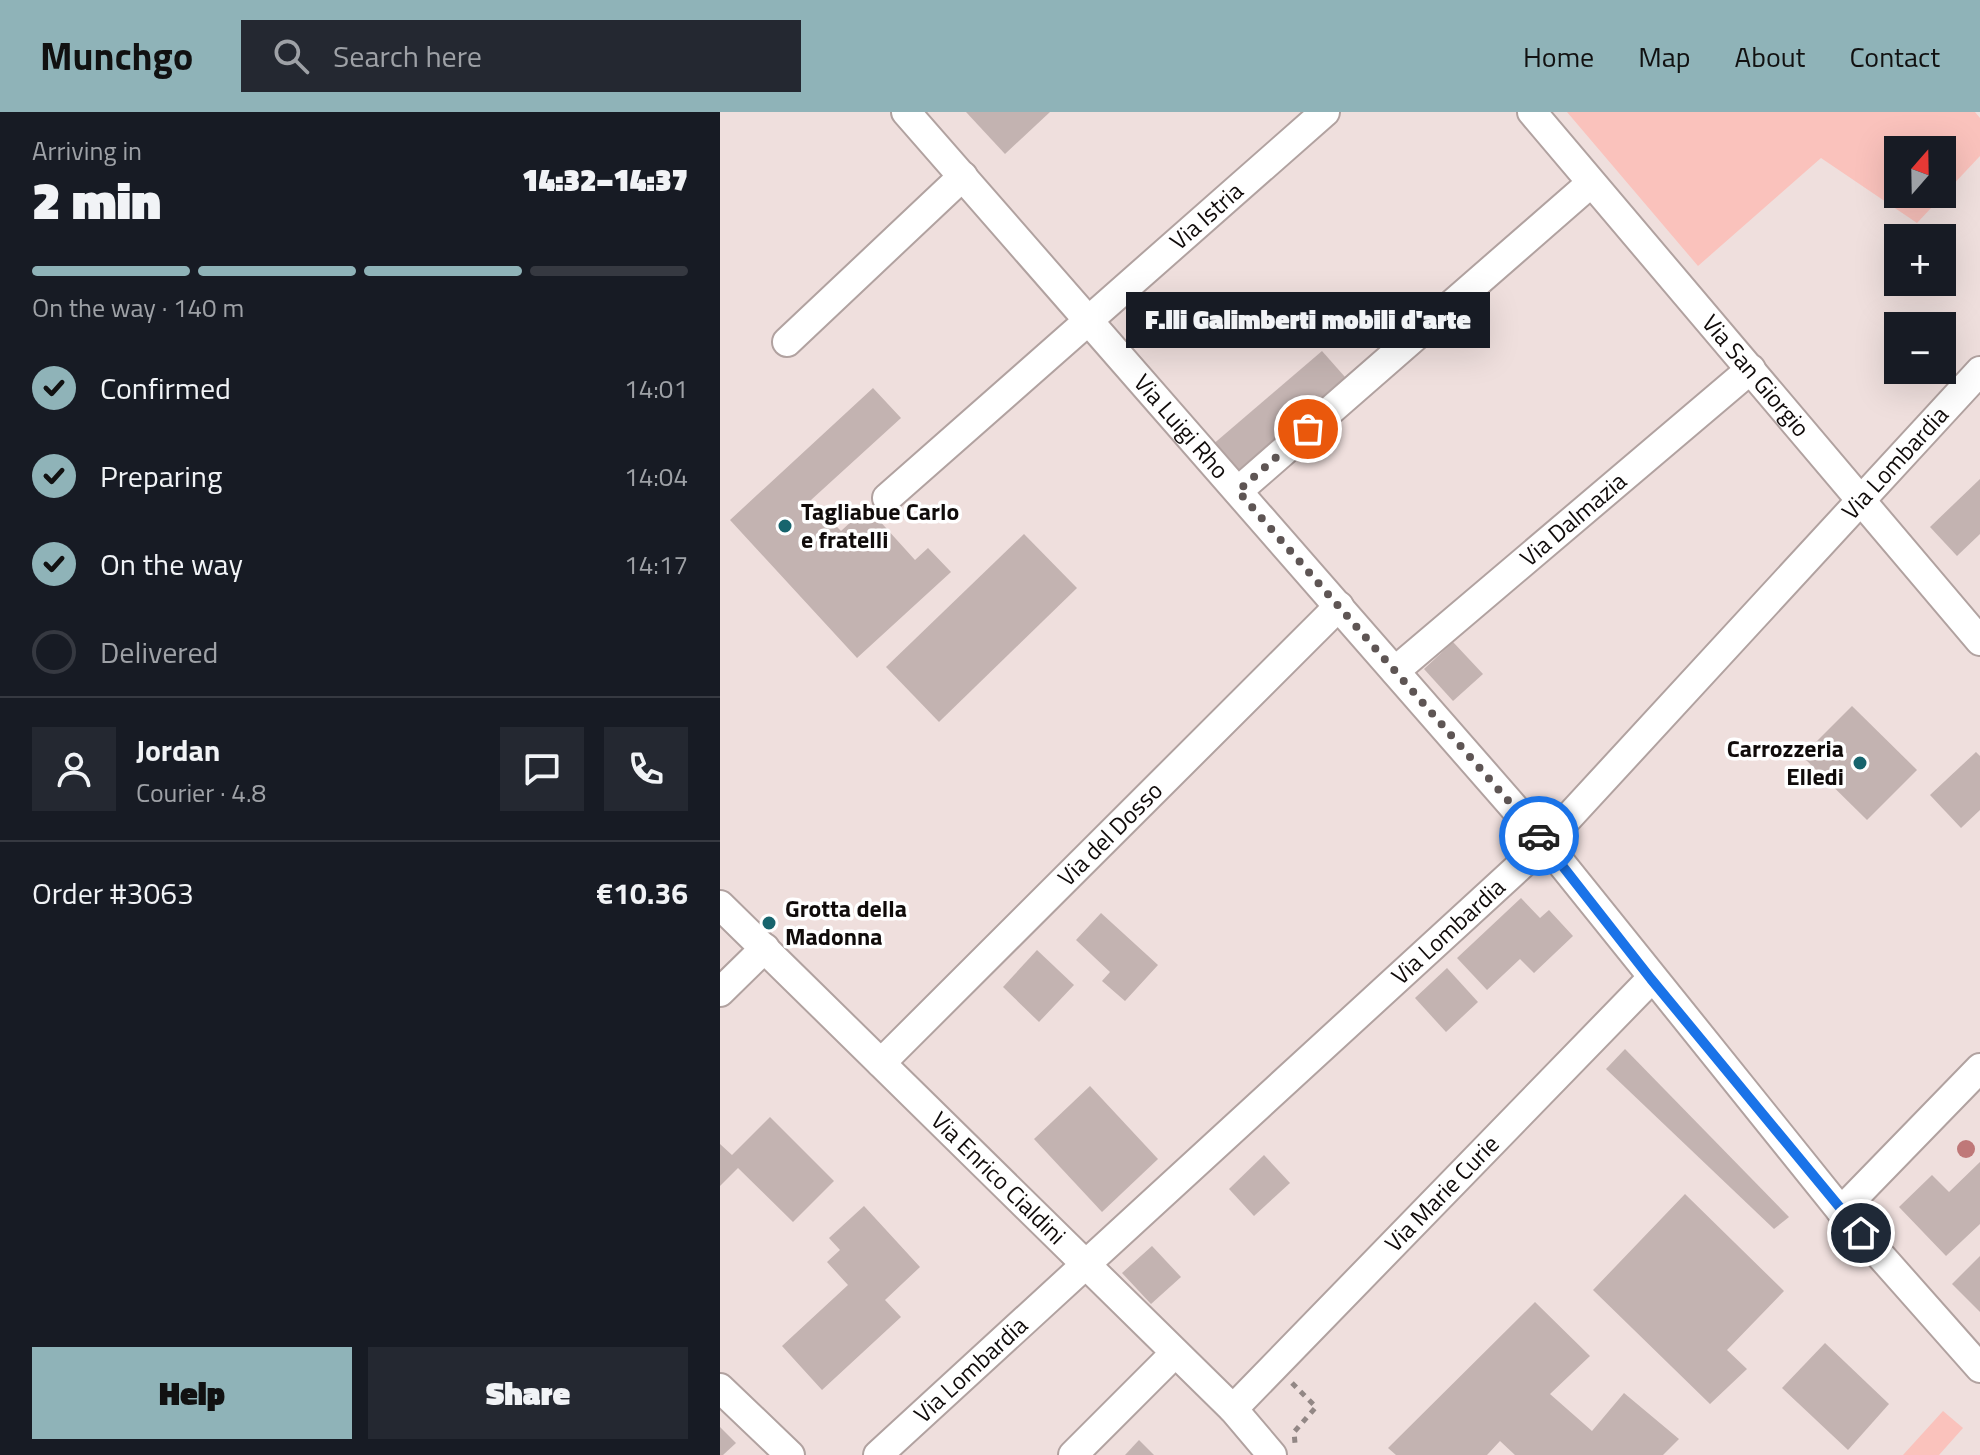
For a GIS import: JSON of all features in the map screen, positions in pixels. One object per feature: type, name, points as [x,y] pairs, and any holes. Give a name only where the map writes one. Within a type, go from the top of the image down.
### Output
[{"type":"street","name":"Via Luigi Rho","points":[[906,112],[1545,843],[1651,979],[1841,1211],[1980,1368]]},
{"type":"street","name":"Via Istria","points":[[887,498],[1325,112]]},
{"type":"street","name":"Via San Giorgio","points":[[1532,112],[1980,641]]},
{"type":"street","points":[[787,342],[963,176]]},
{"type":"street","points":[[1238,491],[1591,183]]},
{"type":"street","name":"Via Dalmazia","points":[[1395,671],[1751,369]]},
{"type":"street","name":"Via Lombardia","points":[[878,1455],[1088,1266],[1545,843],[1980,371]]},
{"type":"street","name":"Via del Dosso","points":[[881,1063],[1339,606]]},
{"type":"street","name":"Via Enrico Cialdini","points":[[720,905],[1277,1454]]},
{"type":"street","points":[[720,992],[765,948]]},
{"type":"street","name":"Via Marie Curie","points":[[1233,1409],[1651,979]]},
{"type":"street","points":[[1841,1211],[1980,1068]]},
{"type":"street","points":[[1073,1455],[1175,1353]]},
{"type":"street","points":[[720,1388],[790,1455]]},
{"type":"path","points":[[1274,1366],[1316,1407],[1277,1454]]},
{"type":"shaded area","points":[[1567,112],[1975,112],[1980,118],[1980,156],[1956,182],[1956,136],[1884,136],[1884,201],[1821,158],[1698,266]]},
{"type":"shaded area","points":[[1895,208],[1931,208],[1917,223]]},
{"type":"shaded area","points":[[1943,1411],[1963,1428],[1939,1455],[1903,1455]]},
{"type":"building","points":[[966,112],[1050,112],[1005,154]]},
{"type":"building","points":[[1322,351],[1345,377],[1235,473],[1211,446]]},
{"type":"building","name":"Tagliabue Carlo e fratelli","points":[[873,388],[901,418],[811,500],[841,531],[867,507],[915,560],[928,548],[951,572],[857,658],[730,520]]},
{"type":"building","points":[[1980,479],[1980,534],[1957,556],[1930,527]]},
{"type":"building","points":[[1024,534],[1077,588],[939,722],[886,667]]},
{"type":"building","points":[[1453,642],[1483,674],[1453,701],[1424,669]]},
{"type":"building","name":"Carrozzeria Elledi","points":[[1852,706],[1917,770],[1867,820],[1802,756]]},
{"type":"building","points":[[1976,752],[1980,756],[1980,810],[1961,828],[1930,795]]},
{"type":"building","points":[[1521,898],[1540,918],[1549,910],[1573,936],[1534,973],[1520,959],[1487,990],[1457,958]]},
{"type":"building","points":[[1101,913],[1158,965],[1125,1001],[1102,981],[1110,972],[1076,940]]},
{"type":"building","points":[[1037,950],[1074,985],[1039,1022],[1003,987]]},
{"type":"building","points":[[1447,968],[1478,1002],[1446,1032],[1415,998]]},
{"type":"building","points":[[1625,1049],[1789,1217],[1774,1229],[1606,1069]]},
{"type":"building","points":[[1090,1086],[1158,1159],[1102,1212],[1034,1139]]},
{"type":"building","points":[[770,1117],[834,1181],[793,1222],[738,1168],[720,1186],[720,1144],[732,1155]]},
{"type":"building","points":[[1264,1155],[1290,1183],[1254,1216],[1229,1189]]},
{"type":"building","points":[[1980,1162],[1980,1224],[1946,1256],[1899,1207],[1932,1175],[1949,1192]]},
{"type":"building","points":[[1685,1194],[1784,1291],[1727,1350],[1747,1369],[1710,1404],[1593,1290]]},
{"type":"building","points":[[864,1206],[920,1267],[885,1300],[901,1317],[822,1390],[782,1346],[848,1285],[827,1262],[840,1250],[829,1238]]},
{"type":"building","points":[[1152,1246],[1181,1277],[1151,1304],[1122,1273]]},
{"type":"building","points":[[1980,1256],[1980,1312],[1952,1284]]},
{"type":"building","points":[[1535,1302],[1590,1356],[1550,1394],[1592,1431],[1624,1393],[1679,1439],[1663,1455],[1515,1455],[1500,1441],[1487,1455],[1396,1455],[1388,1448]]},
{"type":"building","points":[[1825,1343],[1889,1404],[1848,1450],[1782,1388]]},
{"type":"building","points":[[720,1427],[736,1443],[723,1455],[720,1455]]},
{"type":"building","points":[[1139,1440],[1154,1455],[1125,1455]]},
{"type":"way so far","points":[[1308,429],[1238,491],[1539,836]]},
{"type":"place","name":"F.lli Galimberti mobili d'arte","points":[[1308,429]]},
{"type":"place","name":"Tagliabue Carlo e fratelli","points":[[785,526]]},
{"type":"place","name":"Carrozzeria Elledi","points":[[1860,763]]},
{"type":"place","name":"Grotta della Madonna","points":[[769,923]]},
{"type":"route","points":[[1539,836],[1651,979],[1861,1233]]}]
